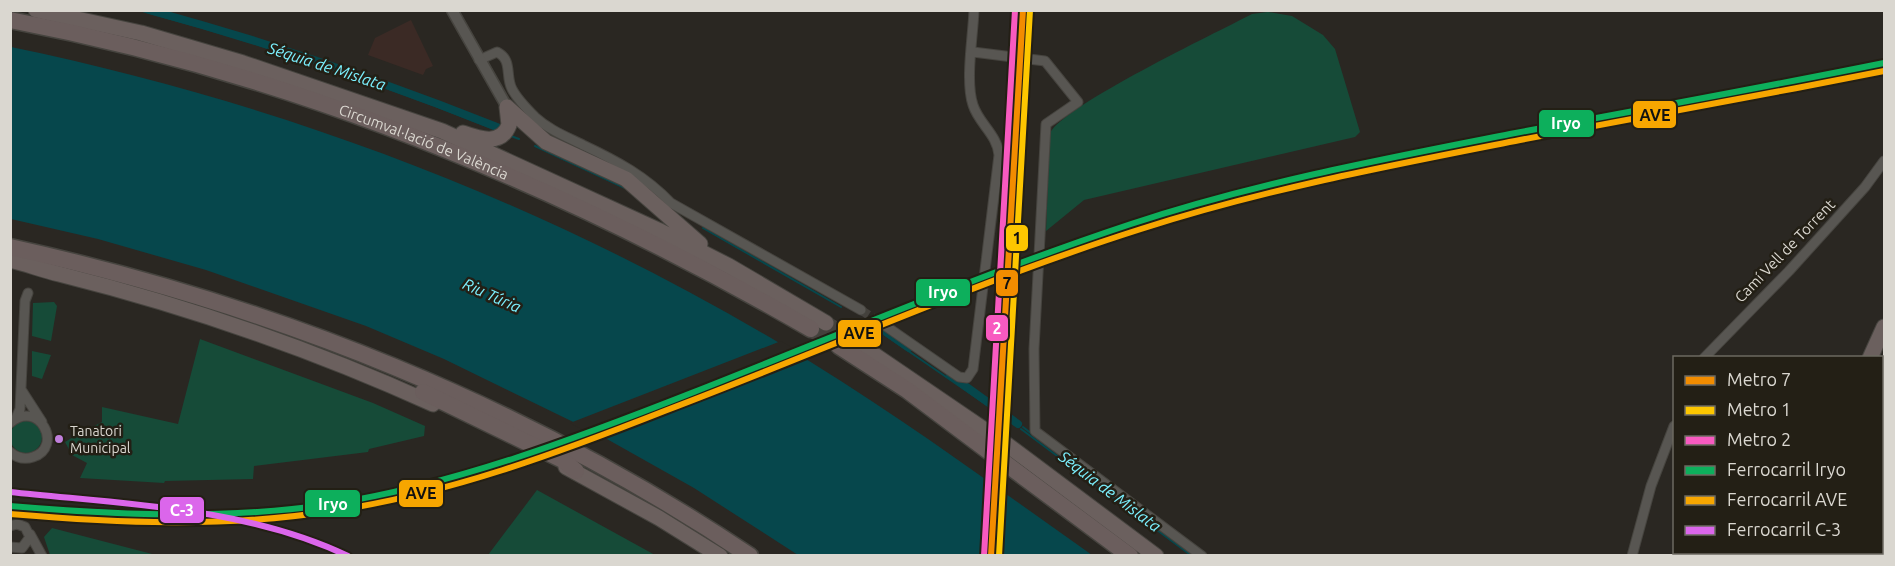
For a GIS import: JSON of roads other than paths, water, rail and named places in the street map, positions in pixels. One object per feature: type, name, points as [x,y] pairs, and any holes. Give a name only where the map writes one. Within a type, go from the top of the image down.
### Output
[{"type":"highway","name":"Circumval·lació de València","points":[[36,10],[141,33],[243,63],[442,131],[564,186]]},
{"type":"highway","name":"Circumval·lació de València","points":[[10,20],[141,49],[239,76],[379,123],[563,199],[726,272],[819,326]]},
{"type":"highway","points":[[442,131],[460,132],[489,140],[496,139],[503,135],[509,125],[507,107]]},
{"type":"highway","points":[[507,107],[546,142],[626,179],[726,272]]},
{"type":"highway","points":[[564,186],[577,196],[710,267],[726,272]]},
{"type":"highway","points":[[10,247],[102,269],[225,305],[312,334],[401,369],[569,448],[750,555]]},
{"type":"highway","points":[[10,260],[174,305],[306,350],[396,387],[576,471],[720,555]]},
{"type":"highway","points":[[10,267],[41,270]]},
{"type":"highway","points":[[225,305],[238,314],[361,361],[554,455],[576,471]]},
{"type":"highway","points":[[1870,356],[1884,327]]},
{"type":"highway","points":[[846,343],[907,390],[1156,555]]},
{"type":"highway","points":[[996,447],[1130,555]]},
{"type":"street","points":[[452,10],[507,107]]},
{"type":"street","points":[[887,327],[959,377],[967,378],[973,369],[999,155],[998,145],[974,108],[970,94],[974,10]]},
{"type":"street","points":[[479,60],[497,52],[504,57],[512,89],[540,121],[630,168],[652,184],[671,204],[861,310]]},
{"type":"street","points":[[973,52],[1037,58],[1045,61],[1078,102],[1046,124],[1034,349],[1035,431],[1202,555]]},
{"type":"street","name":"Camí Vell de Torrent","points":[[1705,356],[1789,271],[1865,187],[1884,161]]},
{"type":"street","points":[[12,421],[20,409],[25,301],[28,293]]},
{"type":"street","points":[[10,452],[23,459],[41,453],[47,435],[21,389]]},
{"type":"street","points":[[12,421],[28,416],[42,424]]},
{"type":"street","points":[[1632,555],[1651,486],[1673,429]]},
{"type":"street","points":[[10,526],[21,525],[42,555]]},
{"type":"street","points":[[22,548],[28,544],[29,534]]},
{"type":"street","points":[[10,547],[22,548],[35,555]]},
{"type":"water","name":"Riu Túria","points":[[11,47],[112,70],[212,97],[311,128],[408,163],[504,202],[598,246],[691,293],[821,368],[939,446],[1092,555],[798,555],[694,488],[598,434],[444,359],[366,326],[206,270],[98,239],[11,219]]},
{"type":"waterway","points":[[139,10],[320,65],[497,130]]},
{"type":"waterway","name":"Séquia de Mislata","points":[[149,10],[328,65],[502,129]]},
{"type":"waterway","name":"Séquia de Mislata","points":[[511,136],[519,139]]},
{"type":"waterway","name":"Séquia de Mislata","points":[[535,146],[625,188]]},
{"type":"waterway","name":"Séquia de Mislata","points":[[703,228],[841,307]]},
{"type":"waterway","name":"Séquia de Mislata","points":[[886,332],[909,348]]},
{"type":"waterway","name":"Séquia de Mislata","points":[[885,335],[1016,425]]},
{"type":"waterway","name":"Séquia de Mislata","points":[[950,375],[1018,424]]},
{"type":"waterway","name":"Séquia de Mislata","points":[[1023,427],[1032,434]]},
{"type":"waterway","name":"Séquia de Mislata","points":[[1021,429],[1192,556]]},
{"type":"tunnel","points":[[861,310],[887,327]]},
{"type":"tunnel","points":[[826,323],[854,341]]},
{"type":"tunnel","points":[[811,329],[839,346]]},
{"type":"railway","points":[[1017,53],[1022,16]]},
{"type":"railway","points":[[1016,69],[1017,110]]},
{"type":"metro line","name":"2","points":[[984,556],[1015,10]]},
{"type":"metro line","name":"7","points":[[991,556],[1023,10]]},
{"type":"metro line","name":"1","points":[[999,556],[1030,10]]},
{"type":"rail line","name":"Iryo","points":[[10,506],[131,514],[252,512],[332,504],[425,485],[516,458],[606,426],[1021,263],[1178,209],[1272,184],[1367,163],[1884,63]]},
{"type":"rail line","name":"AVE","points":[[10,514],[90,520],[171,522],[252,520],[332,511],[418,494],[502,470],[585,442],[1021,270],[1188,215],[1282,190],[1377,169],[1884,71]]},
{"type":"rail line","name":"C-3","points":[[10,492],[139,505],[225,517],[268,527],[348,556]]},
{"type":"place","name":"Tanatori Municipal","points":[[59,439]]}]
